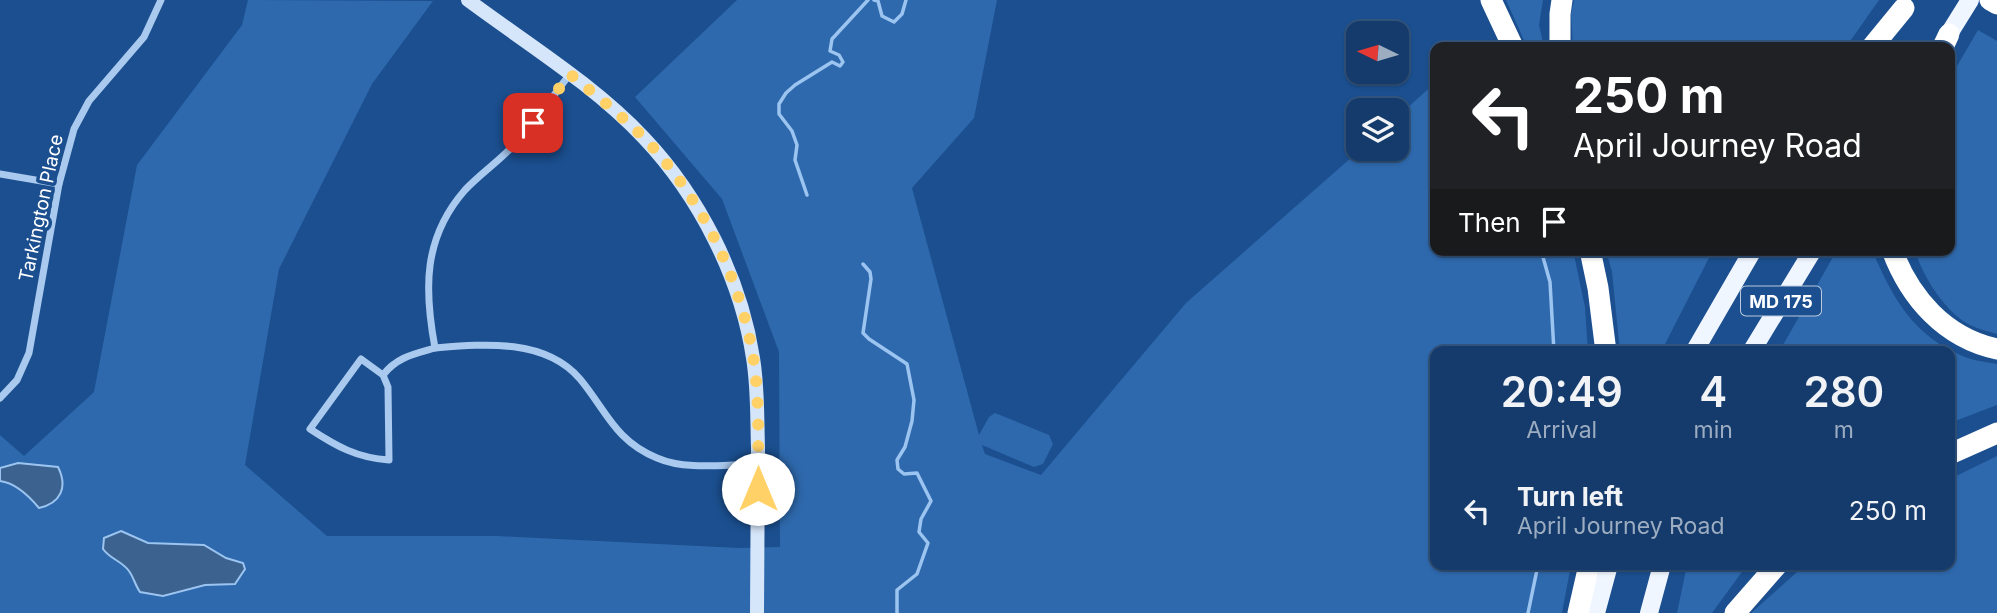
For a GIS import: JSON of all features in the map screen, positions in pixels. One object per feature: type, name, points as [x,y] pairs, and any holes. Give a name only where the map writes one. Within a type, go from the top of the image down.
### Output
[{"type":"highway","points":[[1491,0],[1511,42]]},
{"type":"highway","points":[[1560,42],[1562,0]]},
{"type":"highway","points":[[1990,0],[1997,4]]},
{"type":"highway","points":[[1876,42],[1906,4]]},
{"type":"highway","points":[[1591,256],[1605,346]]},
{"type":"highway","points":[[1895,256],[1912,292],[1928,312],[1947,328],[1971,341],[1997,349]]},
{"type":"highway","points":[[1955,452],[1997,433]]},
{"type":"highway","points":[[1578,613],[1588,570]]},
{"type":"highway","points":[[1735,613],[1773,570]]},
{"type":"main road","points":[[468,0],[570,74],[643,137],[676,175],[708,225],[740,302],[753,358],[757,398],[757,613]]},
{"type":"main road","points":[[1945,42],[1970,0]]},
{"type":"main road","points":[[1882,42],[1906,4]]},
{"type":"main road","name":"MD 175","points":[[1697,346],[1750,256]]},
{"type":"main road","name":"MD 175","points":[[1755,346],[1809,256]]},
{"type":"main road","points":[[1596,613],[1608,570]]},
{"type":"main road","points":[[1650,613],[1661,570]]},
{"type":"street","name":"Tarkington Place","points":[[0,398],[17,380],[29,353],[68,146],[89,101],[144,37],[161,0]]},
{"type":"street","points":[[435,348],[429,319],[427,276],[434,245],[447,215],[466,189],[514,146],[570,74]]},
{"type":"street","points":[[0,174],[59,184]]},
{"type":"street","points":[[383,375],[403,357],[435,348],[510,347],[545,353],[557,359],[580,379],[605,417],[628,440],[658,459],[686,464],[758,464]]},
{"type":"street","points":[[361,359],[383,375],[388,387],[389,460],[348,453],[310,429],[361,359]]},
{"type":"shaded area","points":[[248,0],[433,1],[372,84],[279,269],[245,465],[327,536],[497,536],[739,548],[780,547],[779,352],[722,199],[635,97],[737,0],[997,0],[974,118],[912,188],[979,435],[989,417],[995,413],[1049,435],[1053,444],[1043,464],[1034,467],[982,445],[985,454],[1041,475],[1186,303],[1347,161],[1409,161],[1409,106],[1430,87],[1430,256],[1574,256],[1585,307],[1588,346],[1430,346],[1430,570],[1570,570],[1562,613],[0,613],[0,435],[24,456],[94,392],[137,165],[242,25]]},
{"type":"shaded area","points":[[1506,0],[1543,0],[1539,25],[1543,42],[1525,42]]},
{"type":"shaded area","points":[[1574,0],[1879,0],[1850,42],[1573,42],[1571,14]]},
{"type":"shaded area","points":[[1978,30],[1997,41],[1997,334],[1970,325],[1952,312],[1929,282],[1917,256],[1955,256],[1955,69]]},
{"type":"shaded area","points":[[1608,256],[1710,256],[1664,346],[1619,346],[1612,272]]},
{"type":"shaded area","points":[[1834,256],[1875,256],[1907,314],[1918,327],[1944,346],[1782,346]]},
{"type":"shaded area","points":[[1955,352],[1997,364],[1997,405],[1955,421]]},
{"type":"shaded area","points":[[1997,456],[1997,613],[1751,613],[1799,570],[1955,570],[1955,477]]},
{"type":"shaded area","points":[[18,463],[58,467],[62,487],[53,502],[39,508],[17,487],[0,481],[0,468]]},
{"type":"shaded area","points":[[121,531],[148,543],[204,545],[226,558],[243,563],[245,569],[235,584],[205,585],[163,596],[140,592],[126,568],[103,549],[104,538]]},
{"type":"shaded area","points":[[1686,570],[1743,570],[1712,613],[1677,613]]},
{"type":"waterway","points":[[807,195],[795,160],[797,145],[792,131],[779,114],[779,104],[795,85],[832,62],[840,66],[843,62],[839,55],[830,51],[832,39],[868,0]]},
{"type":"waterway","points":[[874,0],[878,1],[882,16],[894,22],[902,14],[906,0]]},
{"type":"waterway","points":[[1543,256],[1550,282],[1554,346]]},
{"type":"waterway","points":[[863,264],[870,272],[871,279],[863,333],[907,364],[914,400],[905,447],[897,460],[898,469],[904,474],[917,473],[931,501],[921,519],[919,532],[928,543],[917,574],[897,590],[897,613]]},
{"type":"waterway","points":[[1528,613],[1537,570]]},
{"type":"route","points":[[533,123],[570,74],[643,137],[689,194],[708,225],[740,302],[748,330],[757,398],[758,489]]}]
